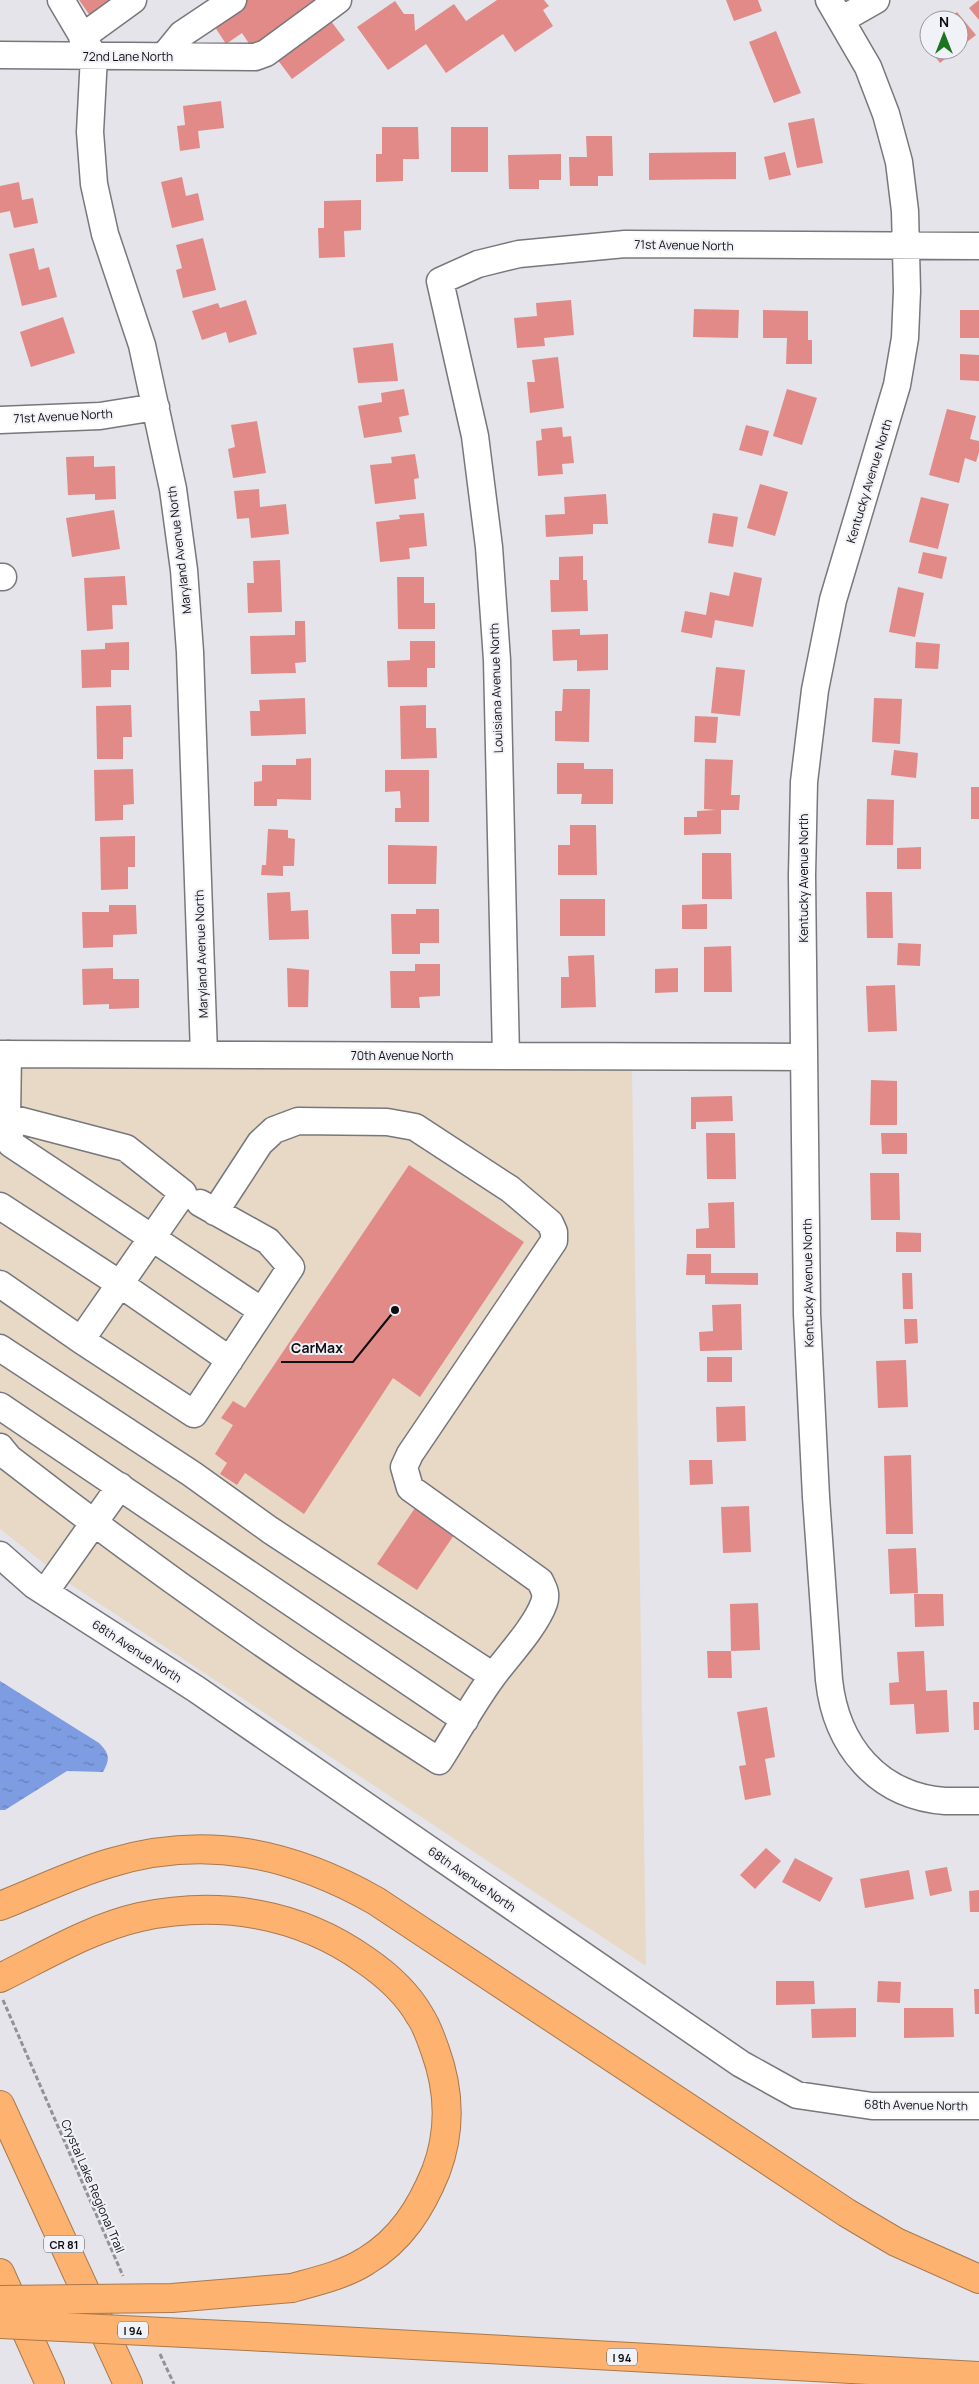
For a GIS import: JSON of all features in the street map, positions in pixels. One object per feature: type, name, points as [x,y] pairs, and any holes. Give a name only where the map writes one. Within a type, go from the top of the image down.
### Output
[{"type":"highway","points":[[0,1906],[110,1863],[146,1855],[188,1850],[226,1849],[265,1855],[328,1876],[376,1901],[847,2213],[896,2242],[979,2279]]},
{"type":"highway","points":[[0,1978],[108,1926],[140,1917],[171,1912],[228,1910],[274,1917],[298,1923],[334,1940],[384,1974],[408,1998],[420,2016],[439,2062],[448,2110],[443,2152],[427,2195],[412,2220],[400,2234],[367,2261],[346,2271],[292,2288],[172,2298],[0,2300]]},
{"type":"highway","name":"CR 81","points":[[0,2105],[128,2384]]},
{"type":"highway","points":[[0,2273],[50,2384]]},
{"type":"highway","name":"I 94","points":[[0,2324],[979,2376]]},
{"type":"street","points":[[61,0],[88,46],[133,0]]},
{"type":"street","points":[[164,56],[182,34],[233,0]]},
{"type":"street","name":"72nd Lane North","points":[[0,55],[88,46],[164,56],[255,57],[266,53],[338,0]]},
{"type":"street","points":[[835,10],[876,0]]},
{"type":"street","name":"Kentucky Avenue North","points":[[835,10],[868,67],[886,114],[899,162],[905,211],[906,246],[905,338],[897,385],[833,600],[815,690],[804,782],[802,876],[807,1314],[816,1497],[831,1698],[839,1725],[853,1750],[872,1772],[894,1786],[918,1796],[944,1801],[979,1801]]},
{"type":"street","name":"Maryland Avenue North","points":[[88,46],[90,132],[94,184],[105,234],[142,345],[173,489],[184,570],[190,652],[204,1054]]},
{"type":"street","name":"71st Avenue North","points":[[451,324],[440,281],[478,264],[519,254],[625,244],[979,246]]},
{"type":"street","name":"Louisiana Avenue North","points":[[451,324],[474,436],[489,547],[497,660],[506,1056]]},
{"type":"street","name":"71st Avenue North","points":[[0,420],[100,416],[156,407]]},
{"type":"street","points":[[4,1054],[3,1117],[11,1144],[262,1311]]},
{"type":"street","name":"70th Avenue North","points":[[4,1054],[804,1057]]},
{"type":"street","points":[[0,1284],[194,1414],[291,1267],[268,1241],[183,1194],[126,1148],[3,1117]]},
{"type":"street","points":[[0,1447],[10,1458],[94,1524],[356,1708],[439,1762],[493,1676],[508,1660],[525,1634],[544,1603],[546,1592],[540,1581],[410,1488],[404,1467],[410,1454],[554,1241],[554,1232],[550,1223],[510,1189],[450,1148],[415,1127],[387,1122],[298,1121],[274,1130],[260,1144],[215,1212]]},
{"type":"street","points":[[81,1340],[183,1194]]},
{"type":"street","points":[[0,1206],[120,1284],[230,1360]]},
{"type":"street","points":[[0,1348],[192,1474],[270,1530],[493,1676]]},
{"type":"street","points":[[0,1406],[465,1720]]},
{"type":"street","points":[[45,1592],[120,1486]]},
{"type":"street","name":"68th Avenue North","points":[[0,1555],[45,1592],[196,1689],[741,2064],[797,2095],[872,2106],[979,2106]]},
{"type":"path","name":"Crystal Lake Regional Trail","points":[[0,1992],[126,2284]]},
{"type":"path","points":[[158,2350],[174,2384]]},
{"type":"shaded area","points":[[0,1068],[632,1069],[646,1966],[73,1586],[0,1529]]},
{"type":"water","points":[[0,1681],[99,1743],[108,1757],[103,1772],[67,1771],[5,1810],[0,1810]]},
{"type":"building","points":[[79,0],[115,0],[91,17]]},
{"type":"building","points":[[243,0],[325,0],[252,48],[242,33],[226,44],[211,21]]},
{"type":"building","points":[[497,0],[544,0],[549,6],[543,10],[553,26],[515,52],[503,34],[446,73],[426,44],[388,70],[357,27],[395,1],[404,14],[414,14],[415,31],[454,4],[466,21]]},
{"type":"building","points":[[726,0],[758,0],[762,11],[734,21]]},
{"type":"building","points":[[979,0],[979,20],[969,8]]},
{"type":"building","points":[[331,21],[345,40],[292,79],[277,59]]},
{"type":"building","points":[[969,27],[976,35],[969,40]]},
{"type":"building","points":[[776,31],[801,93],[774,103],[749,42]]},
{"type":"building","points":[[221,101],[224,128],[198,131],[200,148],[180,151],[177,126],[185,125],[183,106]]},
{"type":"building","points":[[814,118],[823,163],[797,168],[788,123]]},
{"type":"building","points":[[382,127],[418,127],[419,159],[403,159],[403,181],[376,182],[376,154],[382,154]]},
{"type":"building","points":[[451,127],[488,127],[488,172],[451,172]]},
{"type":"building","points":[[586,136],[612,136],[613,176],[598,176],[598,186],[570,186],[569,157],[587,157]]},
{"type":"building","points":[[736,152],[736,179],[649,180],[649,153]]},
{"type":"building","points":[[785,152],[791,175],[769,180],[764,157]]},
{"type":"building","points":[[561,154],[561,180],[539,180],[539,189],[509,189],[508,155]]},
{"type":"building","points":[[182,177],[186,196],[198,193],[204,220],[172,228],[161,182]]},
{"type":"building","points":[[19,182],[22,200],[33,198],[38,223],[14,228],[10,211],[0,213],[0,186]]},
{"type":"building","points":[[361,200],[361,230],[344,231],[345,257],[319,258],[318,228],[324,228],[324,201]]},
{"type":"building","points":[[203,238],[216,290],[183,298],[176,270],[182,268],[176,245]]},
{"type":"building","points":[[34,248],[39,270],[49,267],[57,297],[22,306],[9,254]]},
{"type":"building","points":[[246,300],[257,334],[229,343],[226,332],[202,340],[192,311],[218,303],[220,308]]},
{"type":"building","points":[[571,300],[574,335],[544,338],[545,346],[517,348],[514,318],[537,316],[536,303]]},
{"type":"building","points":[[694,309],[739,310],[738,338],[693,337]]},
{"type":"building","points":[[763,310],[808,311],[808,340],[812,340],[812,364],[786,364],[787,338],[763,338]]},
{"type":"building","points":[[960,310],[979,310],[979,338],[960,338]]},
{"type":"building","points":[[63,317],[75,353],[31,367],[20,332]]},
{"type":"building","points":[[393,343],[398,381],[358,383],[353,348]]},
{"type":"building","points":[[960,354],[979,355],[979,381],[960,380]]},
{"type":"building","points":[[558,357],[564,408],[530,413],[527,382],[535,382],[532,360]]},
{"type":"building","points":[[404,389],[409,415],[399,417],[402,432],[364,438],[358,406],[382,402],[381,393]]},
{"type":"building","points":[[787,389],[817,398],[802,445],[773,436]]},
{"type":"building","points":[[947,409],[976,416],[970,439],[979,441],[979,452],[976,462],[965,458],[959,483],[929,475]]},
{"type":"building","points":[[257,421],[266,473],[233,478],[228,449],[235,447],[231,425]]},
{"type":"building","points":[[746,425],[769,431],[762,456],[739,450]]},
{"type":"building","points":[[562,427],[563,437],[571,436],[574,463],[562,464],[563,474],[538,476],[536,441],[542,440],[541,429]]},
{"type":"building","points":[[415,454],[419,478],[414,479],[416,499],[375,504],[370,465],[392,463],[391,457]]},
{"type":"building","points":[[94,456],[94,467],[115,466],[116,499],[95,500],[95,494],[68,495],[66,457]]},
{"type":"building","points":[[760,484],[788,492],[775,536],[747,528]]},
{"type":"building","points":[[259,489],[260,507],[286,504],[289,534],[251,538],[249,518],[237,519],[234,491]]},
{"type":"building","points":[[606,494],[608,524],[593,524],[593,534],[546,537],[545,515],[565,514],[564,497]]},
{"type":"building","points":[[921,497],[949,504],[938,549],[909,542]]},
{"type":"building","points":[[114,510],[120,549],[72,557],[66,518]]},
{"type":"building","points":[[424,513],[427,546],[409,548],[410,559],[380,562],[376,522],[400,519],[399,515]]},
{"type":"building","points":[[713,513],[738,517],[733,547],[708,543]]},
{"type":"building","points":[[923,552],[947,557],[942,579],[918,573]]},
{"type":"building","points":[[583,556],[583,580],[587,580],[588,611],[551,612],[550,580],[559,580],[559,557]]},
{"type":"building","points":[[280,560],[282,612],[248,613],[247,583],[254,583],[253,561]]},
{"type":"building","points":[[734,572],[762,578],[753,627],[715,620],[712,638],[681,632],[685,611],[706,615],[710,592],[729,596]]},
{"type":"building","points":[[125,576],[127,605],[112,605],[113,629],[87,631],[84,578]]},
{"type":"building","points":[[397,577],[424,577],[424,603],[435,603],[435,629],[398,629]]},
{"type":"building","points":[[898,587],[924,593],[915,637],[889,632]]},
{"type":"building","points":[[295,621],[305,621],[306,662],[295,663],[296,673],[251,674],[250,636],[295,635]]},
{"type":"building","points":[[580,629],[580,635],[608,634],[608,670],[577,671],[577,660],[553,661],[552,630]]},
{"type":"building","points":[[410,641],[435,641],[435,668],[427,668],[427,687],[388,687],[387,661],[410,660]]},
{"type":"building","points":[[129,642],[129,670],[111,670],[111,687],[82,688],[81,650],[105,649],[105,643]]},
{"type":"building","points":[[916,642],[940,644],[938,669],[915,668]]},
{"type":"building","points":[[716,667],[745,670],[740,716],[711,713]]},
{"type":"building","points":[[563,689],[590,689],[589,742],[555,741],[555,711],[562,711]]},
{"type":"building","points":[[305,698],[306,734],[251,736],[250,711],[260,711],[259,700]]},
{"type":"building","points":[[874,698],[902,699],[900,744],[872,742]]},
{"type":"building","points":[[131,705],[132,737],[123,737],[123,759],[97,759],[96,706]]},
{"type":"building","points":[[426,705],[426,728],[436,728],[437,758],[401,759],[400,706]]},
{"type":"building","points":[[695,716],[718,717],[716,743],[694,742]]},
{"type":"building","points":[[894,750],[918,753],[916,778],[891,775]]},
{"type":"building","points":[[311,758],[311,800],[277,799],[277,806],[254,806],[254,782],[262,781],[262,765],[296,765],[296,759]]},
{"type":"building","points":[[705,759],[733,760],[731,795],[740,795],[739,810],[721,810],[721,834],[684,835],[684,817],[697,817],[697,811],[716,810],[704,809]]},
{"type":"building","points":[[557,763],[584,763],[584,769],[613,769],[613,804],[581,804],[582,794],[557,794]]},
{"type":"building","points":[[133,769],[134,804],[123,805],[123,820],[95,821],[94,770]]},
{"type":"building","points":[[385,770],[429,770],[429,822],[395,822],[395,808],[401,808],[400,791],[385,792]]},
{"type":"building","points":[[971,787],[979,787],[979,819],[971,819]]},
{"type":"building","points":[[867,799],[894,800],[893,845],[866,845]]},
{"type":"building","points":[[570,825],[596,825],[597,875],[558,875],[558,845],[570,845]]},
{"type":"building","points":[[268,829],[288,830],[288,838],[295,839],[294,866],[283,866],[283,876],[261,875],[262,865],[266,865]]},
{"type":"building","points":[[135,836],[135,867],[128,867],[128,889],[101,890],[100,837]]},
{"type":"building","points":[[388,845],[437,846],[436,884],[388,884]]},
{"type":"building","points":[[921,847],[921,869],[897,869],[897,848]]},
{"type":"building","points":[[702,853],[731,853],[732,899],[702,899]]},
{"type":"building","points":[[290,892],[291,911],[308,910],[309,939],[269,940],[267,893]]},
{"type":"building","points":[[866,892],[892,892],[893,938],[867,938]]},
{"type":"building","points":[[560,899],[605,899],[605,936],[560,936]]},
{"type":"building","points":[[707,904],[707,929],[682,929],[682,905]]},
{"type":"building","points":[[109,905],[136,905],[137,934],[113,935],[113,947],[83,948],[82,912],[109,912]]},
{"type":"building","points":[[416,909],[439,909],[439,943],[420,943],[420,954],[392,954],[391,914],[416,914]]},
{"type":"building","points":[[898,943],[921,944],[920,966],[897,965]]},
{"type":"building","points":[[731,946],[732,992],[704,992],[704,947]]},
{"type":"building","points":[[594,955],[596,1007],[561,1008],[561,977],[569,977],[568,956]]},
{"type":"building","points":[[415,964],[440,964],[440,996],[419,997],[420,1008],[391,1008],[390,971],[415,971]]},
{"type":"building","points":[[113,968],[113,979],[139,979],[139,1008],[109,1009],[109,1004],[83,1005],[82,969]]},
{"type":"building","points":[[287,968],[309,970],[308,1007],[288,1007]]},
{"type":"building","points":[[678,968],[678,992],[655,993],[655,969]]},
{"type":"building","points":[[895,985],[897,1031],[868,1032],[866,986]]},
{"type":"building","points":[[871,1080],[897,1081],[897,1125],[870,1125]]},
{"type":"building","points":[[732,1096],[733,1121],[696,1122],[696,1129],[691,1129],[691,1097]]},
{"type":"building","points":[[706,1133],[735,1133],[736,1179],[707,1179]]},
{"type":"building","points":[[881,1133],[907,1133],[907,1154],[882,1154]]},
{"type":"building","points":[[409,1165],[524,1242],[420,1397],[393,1378],[304,1514],[245,1473],[237,1485],[220,1474],[227,1463],[215,1454],[233,1425],[221,1418],[233,1401],[245,1408]]},
{"type":"building","points":[[870,1173],[899,1173],[900,1220],[871,1220]]},
{"type":"building","points":[[734,1202],[735,1248],[696,1248],[696,1229],[709,1228],[708,1203]]},
{"type":"building","points":[[896,1232],[921,1233],[921,1252],[896,1252]]},
{"type":"building","points":[[687,1254],[711,1254],[711,1273],[758,1273],[758,1285],[705,1284],[705,1275],[686,1275]]},
{"type":"building","points":[[902,1273],[912,1273],[913,1309],[903,1309]]},
{"type":"building","points":[[741,1304],[742,1350],[700,1351],[699,1332],[713,1331],[712,1305]]},
{"type":"building","points":[[904,1319],[917,1319],[918,1343],[905,1344]]},
{"type":"building","points":[[707,1357],[732,1357],[732,1382],[707,1382]]},
{"type":"building","points":[[906,1360],[908,1407],[878,1408],[876,1361]]},
{"type":"building","points":[[745,1406],[746,1441],[717,1442],[716,1407]]},
{"type":"building","points":[[911,1455],[913,1534],[886,1534],[884,1456]]},
{"type":"building","points":[[689,1460],[712,1460],[713,1484],[690,1485]]},
{"type":"building","points":[[749,1506],[751,1552],[723,1553],[721,1507]]},
{"type":"building","points":[[415,1508],[454,1535],[417,1590],[377,1564]]},
{"type":"building","points":[[916,1548],[918,1593],[890,1594],[888,1549]]},
{"type":"building","points":[[914,1594],[943,1594],[944,1626],[915,1627]]},
{"type":"building","points":[[758,1603],[760,1650],[731,1651],[730,1604]]},
{"type":"building","points":[[707,1651],[731,1651],[732,1678],[708,1678]]},
{"type":"building","points":[[924,1651],[926,1691],[947,1690],[949,1732],[916,1734],[914,1704],[890,1705],[889,1683],[899,1682],[897,1652]]},
{"type":"building","points":[[973,1702],[979,1702],[979,1730],[974,1730]]},
{"type":"building","points":[[767,1707],[775,1757],[765,1759],[771,1795],[745,1800],[739,1766],[746,1765],[737,1712]]},
{"type":"building","points":[[766,1848],[781,1861],[755,1889],[740,1875]]},
{"type":"building","points":[[795,1858],[833,1878],[820,1902],[782,1882]]},
{"type":"building","points":[[947,1867],[952,1891],[930,1896],[925,1871]]},
{"type":"building","points":[[909,1870],[914,1899],[865,1908],[860,1879]]},
{"type":"building","points":[[979,1890],[979,1912],[970,1912],[969,1891]]},
{"type":"building","points":[[776,1981],[814,1981],[815,2004],[776,2005]]},
{"type":"building","points":[[878,1981],[901,1982],[900,2003],[877,2002]]},
{"type":"building","points":[[974,1989],[979,1989],[979,2014],[975,2014]]},
{"type":"building","points":[[856,2008],[856,2037],[812,2038],[811,2009]]},
{"type":"building","points":[[904,2008],[953,2008],[954,2037],[904,2038]]},
{"type":"place","name":"CarMax","points":[[395,1310]]}]
